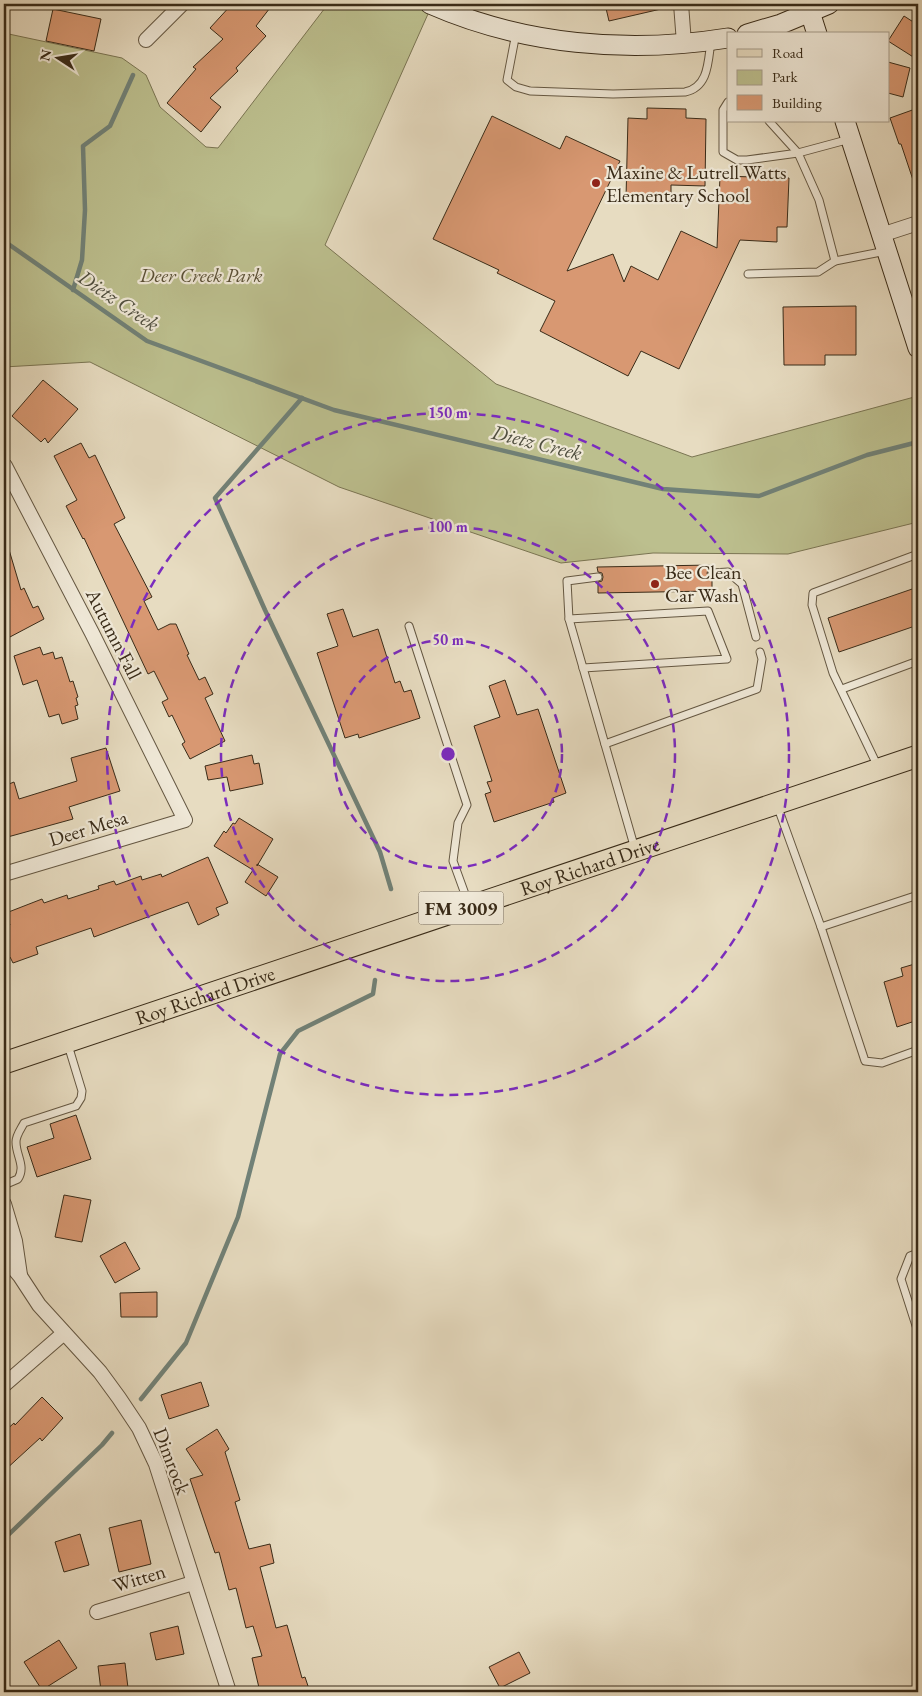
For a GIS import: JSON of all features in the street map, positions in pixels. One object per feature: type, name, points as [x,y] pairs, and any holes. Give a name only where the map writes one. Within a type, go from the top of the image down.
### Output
[{"type":"main road","name":"Roy Richard Drive","points":[[4,1063],[469,905],[918,756]]},
{"type":"street","points":[[146,40],[182,4]]},
{"type":"street","points":[[430,4],[465,10],[484,25],[533,36],[586,44],[631,46],[720,39]]},
{"type":"street","points":[[681,4],[684,43]]},
{"type":"street","points":[[754,32],[781,24],[829,4]]},
{"type":"street","points":[[810,12],[816,32]]},
{"type":"street","points":[[848,130],[918,348]]},
{"type":"street","points":[[884,243],[918,223]]},
{"type":"street","name":"Autumn Fall","points":[[5,466],[92,633],[185,820]]},
{"type":"street","name":"Deer Mesa","points":[[4,874],[185,820]]},
{"type":"street","name":"Dimrock","points":[[4,1204],[15,1241],[20,1276]]},
{"type":"street","name":"Dimrock","points":[[4,1257],[20,1276],[39,1305],[100,1372],[139,1428],[156,1464],[229,1692]]},
{"type":"street","points":[[4,1385],[64,1333]]},
{"type":"street","name":"Witten","points":[[97,1612],[194,1583]]},
{"type":"lane","points":[[516,32],[507,80],[516,87],[539,91],[613,94],[685,92],[693,90],[702,82],[720,39]]},
{"type":"lane","points":[[727,103],[722,110],[723,152],[737,160],[798,153],[848,130]]},
{"type":"lane","points":[[770,122],[798,153],[819,200],[835,261]]},
{"type":"lane","points":[[748,274],[818,272],[835,261],[884,243]]},
{"type":"lane","points":[[879,769],[834,674],[812,604],[813,593],[918,554]]},
{"type":"lane","points":[[712,573],[728,572],[742,584],[756,637]]},
{"type":"lane","points":[[598,576],[567,581],[569,619],[636,850]]},
{"type":"lane","points":[[569,619],[708,611],[727,660],[583,668]]},
{"type":"lane","points":[[409,626],[467,805],[458,823],[453,862],[469,905]]},
{"type":"lane","points":[[605,744],[757,689],[762,659],[760,652]]},
{"type":"lane","points":[[842,689],[918,661]]},
{"type":"lane","points":[[776,803],[821,927],[865,1061],[882,1063],[918,1050]]},
{"type":"lane","points":[[821,927],[918,895]]},
{"type":"lane","points":[[4,1184],[18,1179],[21,1174],[22,1165],[16,1144],[17,1137],[24,1123],[76,1106],[82,1098],[82,1091],[67,1041]]},
{"type":"lane","points":[[918,1253],[910,1256],[901,1279],[918,1332]]},
{"type":"green space","name":"Deer Creek Park","points":[[328,4],[432,5],[325,245],[496,384],[692,457],[918,396],[918,522],[788,554],[653,553],[561,563],[339,487],[90,362],[4,367],[4,33],[122,58],[146,75],[160,107],[206,147],[218,148]]},
{"type":"building","points":[[232,4],[273,4],[256,26],[266,36],[236,68],[238,71],[210,98],[221,107],[201,132],[167,103],[196,69],[193,67],[223,39],[210,28]]},
{"type":"building","points":[[605,4],[660,4],[661,9],[609,21]]},
{"type":"building","points":[[53,9],[101,19],[94,51],[46,41]]},
{"type":"building","points":[[904,16],[918,25],[918,60],[890,42],[890,38]]},
{"type":"building","points":[[890,63],[910,68],[903,97],[890,94]]},
{"type":"building","points":[[647,108],[686,109],[686,118],[706,119],[705,186],[671,185],[671,199],[626,198],[628,118],[647,119]]},
{"type":"building","points":[[918,108],[918,189],[916,189],[890,118]]},
{"type":"building","points":[[492,116],[560,149],[566,136],[620,161],[567,271],[613,254],[624,282],[631,266],[658,280],[681,231],[717,248],[720,176],[789,178],[787,227],[777,227],[777,242],[740,240],[679,369],[641,351],[628,376],[540,331],[555,301],[497,273],[499,270],[433,239]]},
{"type":"building","points":[[856,306],[856,355],[825,355],[825,365],[784,365],[783,307]]},
{"type":"building","points":[[43,380],[78,409],[48,443],[45,438],[41,442],[12,416]]},
{"type":"building","points":[[81,443],[89,458],[95,455],[125,518],[114,524],[152,597],[144,601],[158,630],[170,624],[176,624],[189,654],[187,655],[199,680],[205,677],[213,694],[205,698],[225,741],[190,759],[182,744],[185,742],[172,715],[169,717],[162,702],[168,699],[154,671],[148,674],[84,538],[66,506],[77,500],[54,456]]},
{"type":"building","points":[[4,543],[7,543],[21,590],[24,588],[33,608],[38,606],[44,619],[8,638],[4,630]]},
{"type":"building","name":"Bee Clean Car Wash","points":[[712,565],[712,568],[707,573],[712,578],[712,591],[598,593],[598,582],[602,581],[603,577],[602,573],[598,572],[597,567]]},
{"type":"building","points":[[918,587],[918,625],[839,652],[828,618]]},
{"type":"building","points":[[343,609],[353,637],[378,629],[395,683],[400,681],[404,692],[411,690],[420,718],[359,738],[358,734],[345,738],[317,653],[338,646],[327,614]]},
{"type":"building","points":[[40,647],[43,655],[53,652],[55,659],[62,657],[70,682],[73,681],[78,697],[76,698],[78,705],[75,706],[78,719],[62,724],[59,714],[49,717],[37,680],[23,685],[14,656]]},
{"type":"building","points":[[505,680],[517,715],[538,709],[566,793],[553,798],[554,802],[494,822],[485,794],[491,792],[487,782],[492,781],[474,726],[500,717],[489,686]]},
{"type":"building","points":[[106,748],[120,791],[69,807],[73,819],[4,838],[4,786],[14,782],[19,799],[77,781],[71,758]]},
{"type":"building","points":[[252,755],[254,764],[259,763],[263,784],[230,791],[227,777],[208,780],[205,766]]},
{"type":"building","points":[[239,818],[273,839],[258,865],[278,877],[266,896],[245,882],[253,870],[214,846],[224,831],[226,833]]},
{"type":"building","points":[[208,857],[228,903],[216,908],[219,915],[198,925],[188,902],[94,937],[91,928],[36,947],[38,954],[13,963],[10,957],[4,959],[4,927],[10,925],[6,913],[42,899],[44,903],[67,895],[68,899],[99,889],[98,886],[114,881],[116,885],[141,876],[142,880],[161,874],[162,877]]},
{"type":"building","points":[[918,963],[918,1020],[897,1027],[884,982],[903,976],[901,968]]},
{"type":"building","points":[[76,1115],[91,1159],[37,1177],[27,1147],[54,1138],[50,1124]]},
{"type":"building","points":[[64,1195],[91,1200],[82,1242],[55,1237]]},
{"type":"building","points":[[125,1242],[140,1269],[115,1283],[100,1256]]},
{"type":"building","points":[[157,1292],[157,1317],[121,1317],[120,1293]]},
{"type":"building","points":[[201,1382],[209,1406],[169,1419],[161,1395]]},
{"type":"building","points":[[42,1397],[63,1418],[42,1441],[40,1438],[4,1471],[4,1432],[14,1423],[15,1425]]},
{"type":"building","points":[[217,1429],[229,1449],[225,1452],[240,1500],[235,1502],[249,1549],[270,1544],[274,1563],[260,1567],[276,1628],[287,1625],[302,1678],[305,1677],[310,1692],[260,1692],[252,1658],[262,1656],[253,1626],[246,1628],[236,1588],[229,1590],[219,1552],[215,1553],[190,1479],[203,1475],[186,1449]]},
{"type":"building","points":[[141,1520],[151,1564],[119,1572],[109,1528]]},
{"type":"building","points":[[80,1534],[89,1565],[64,1572],[55,1542]]},
{"type":"building","points":[[178,1626],[184,1654],[156,1660],[150,1633]]},
{"type":"building","points":[[59,1640],[77,1668],[42,1690],[24,1662]]},
{"type":"building","points":[[519,1652],[530,1673],[500,1688],[489,1667]]},
{"type":"building","points":[[125,1663],[128,1688],[101,1691],[98,1666]]},
{"type":"waterway","points":[[73,290],[82,260],[85,210],[83,146],[110,126],[133,75]]},
{"type":"waterway","name":"Dietz Creek","points":[[4,241],[147,341],[334,410],[663,489],[759,496],[867,455],[918,442]]},
{"type":"waterway","points":[[302,398],[215,498],[265,610],[380,852],[391,889]]},
{"type":"waterway","points":[[141,1399],[186,1343],[238,1217],[280,1054],[298,1031],[373,994],[375,980]]},
{"type":"waterway","points":[[4,1539],[102,1445],[112,1433]]},
{"type":"place","name":"Maxine & Lutrell Watts Elementary School","points":[[596,183]]},
{"type":"place","name":"Bee Clean Car Wash","points":[[655,584]]}]
